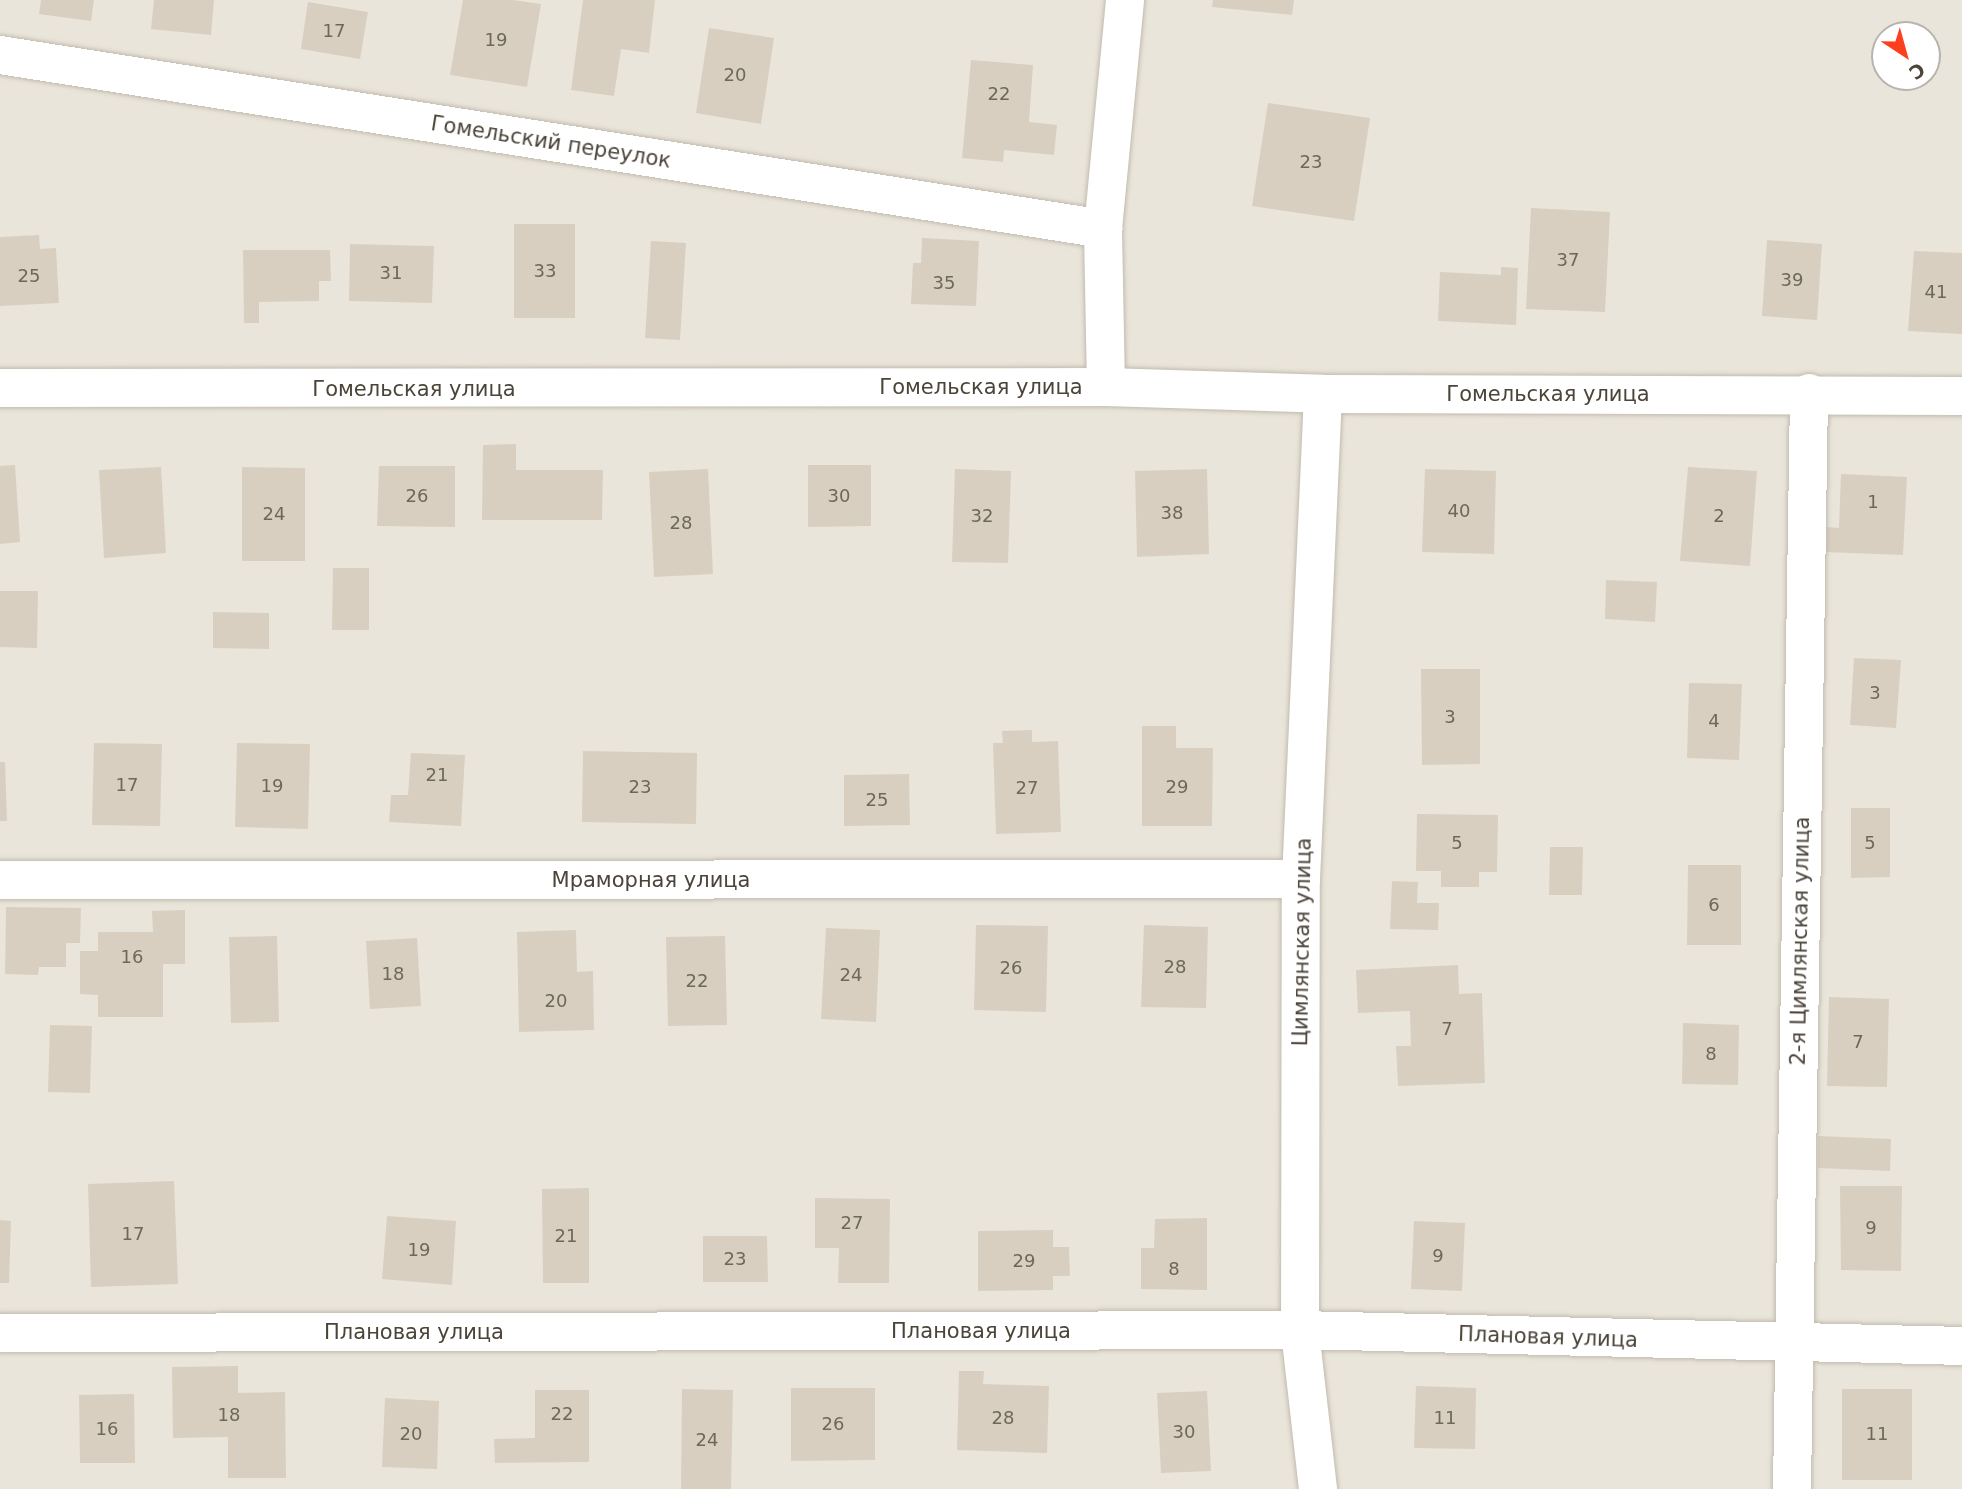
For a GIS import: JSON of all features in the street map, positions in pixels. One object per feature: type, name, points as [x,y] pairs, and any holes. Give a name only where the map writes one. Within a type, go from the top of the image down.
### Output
[{"type":"street","points":[[1106,387],[1103,229],[1125,0]]},
{"type":"street","name":"Гомельский переулок","points":[[0,55],[1103,229]]},
{"type":"street","name":"Гомельская улица","points":[[0,388],[1106,387],[1323,394],[1809,393],[1962,396]]},
{"type":"street","name":"2-я Цимлянская улица","points":[[1792,1489],[1809,393]]},
{"type":"street","name":"Цимлянская улица","points":[[1318,1489],[1300,1330],[1301,879],[1323,394]]},
{"type":"street","name":"Мраморная улица","points":[[0,880],[1301,879]]},
{"type":"street","name":"Плановая улица","points":[[0,1333],[1300,1330],[1962,1346]]},
{"type":"shaded area","points":[[0,0],[1962,0],[1962,1489],[0,1489]]},
{"type":"building","points":[[41,0],[94,0],[91,21],[39,14]]},
{"type":"building","points":[[154,0],[214,0],[211,35],[151,29]]},
{"type":"building","points":[[463,0],[513,0],[541,4],[527,87],[450,75]]},
{"type":"building","points":[[583,0],[655,0],[649,53],[621,49],[614,96],[571,90]]},
{"type":"building","points":[[1213,0],[1294,0],[1292,15],[1212,7]]},
{"type":"building","points":[[308,2],[368,12],[360,59],[301,49]]},
{"type":"building","points":[[709,28],[774,38],[761,124],[696,113]]},
{"type":"building","points":[[971,60],[1033,65],[1029,122],[1057,125],[1054,155],[1004,150],[1003,162],[962,158]]},
{"type":"building","points":[[1268,103],[1370,118],[1354,221],[1252,206]]},
{"type":"building","points":[[1531,208],[1610,212],[1605,312],[1526,309]]},
{"type":"building","points":[[514,224],[575,224],[575,318],[514,318]]},
{"type":"building","points":[[39,235],[40,249],[56,248],[59,303],[0,306],[0,237]]},
{"type":"building","points":[[922,238],[979,241],[976,306],[911,304],[913,263],[921,263]]},
{"type":"building","points":[[1767,240],[1822,244],[1817,320],[1762,316]]},
{"type":"building","points":[[651,241],[686,243],[680,340],[645,338]]},
{"type":"building","points":[[350,244],[434,246],[432,303],[349,301]]},
{"type":"building","points":[[243,250],[330,250],[331,281],[319,281],[319,301],[259,302],[259,323],[244,323]]},
{"type":"building","points":[[1914,251],[1962,253],[1962,334],[1908,331]]},
{"type":"building","points":[[1501,267],[1518,268],[1516,325],[1438,321],[1440,272],[1501,275]]},
{"type":"building","points":[[516,444],[516,470],[603,470],[602,520],[482,520],[483,445]]},
{"type":"building","points":[[15,465],[20,542],[0,544],[0,466]]},
{"type":"building","points":[[808,465],[871,465],[871,526],[808,527]]},
{"type":"building","points":[[379,466],[455,466],[455,527],[377,526]]},
{"type":"building","points":[[161,467],[166,553],[104,558],[99,470]]},
{"type":"building","points":[[242,467],[305,468],[305,561],[242,561]]},
{"type":"building","points":[[1688,467],[1757,471],[1750,566],[1680,561]]},
{"type":"building","points":[[708,469],[713,574],[654,577],[649,472]]},
{"type":"building","points":[[955,469],[1011,471],[1008,563],[952,562]]},
{"type":"building","points":[[1207,469],[1209,554],[1137,557],[1135,471]]},
{"type":"building","points":[[1425,469],[1496,471],[1494,554],[1422,552]]},
{"type":"building","points":[[1841,474],[1907,477],[1903,555],[1825,552],[1826,527],[1839,528]]},
{"type":"building","points":[[333,568],[369,568],[369,630],[332,630]]},
{"type":"building","points":[[1606,580],[1657,582],[1655,622],[1605,619]]},
{"type":"building","points":[[0,591],[38,591],[37,648],[0,647]]},
{"type":"building","points":[[213,612],[269,613],[269,649],[213,648]]},
{"type":"building","points":[[1854,658],[1901,660],[1896,728],[1850,725]]},
{"type":"building","points":[[1421,669],[1480,669],[1480,764],[1422,765]]},
{"type":"building","points":[[1689,683],[1742,684],[1739,760],[1687,758]]},
{"type":"building","points":[[1142,726],[1176,726],[1176,748],[1213,748],[1212,826],[1142,826]]},
{"type":"building","points":[[1032,730],[1032,742],[1058,741],[1061,832],[996,834],[993,743],[1003,743],[1002,731]]},
{"type":"building","points":[[94,743],[162,744],[160,826],[92,825]]},
{"type":"building","points":[[237,743],[310,744],[308,829],[235,827]]},
{"type":"building","points":[[583,751],[697,753],[696,824],[582,822]]},
{"type":"building","points":[[411,753],[465,755],[461,826],[389,822],[391,795],[408,795]]},
{"type":"building","points":[[0,762],[5,762],[7,821],[0,821]]},
{"type":"building","points":[[909,774],[910,825],[844,826],[844,775]]},
{"type":"building","points":[[1851,808],[1890,808],[1890,877],[1851,878]]},
{"type":"building","points":[[1417,814],[1498,815],[1497,872],[1479,872],[1479,887],[1441,887],[1441,871],[1416,871]]},
{"type":"building","points":[[1550,847],[1583,847],[1582,895],[1549,895]]},
{"type":"building","points":[[1688,865],[1741,865],[1741,945],[1687,945]]},
{"type":"building","points":[[1392,881],[1418,882],[1417,903],[1439,903],[1438,930],[1390,929]]},
{"type":"building","points":[[6,907],[81,908],[80,943],[66,943],[66,967],[39,967],[38,975],[5,974]]},
{"type":"building","points":[[185,910],[185,964],[163,964],[163,1017],[98,1017],[98,995],[80,994],[80,951],[98,951],[98,932],[153,932],[152,911]]},
{"type":"building","points":[[976,925],[1048,926],[1046,1012],[974,1010]]},
{"type":"building","points":[[1144,925],[1208,927],[1206,1008],[1141,1007]]},
{"type":"building","points":[[826,928],[880,930],[876,1022],[821,1019]]},
{"type":"building","points":[[576,930],[577,972],[593,971],[594,1030],[519,1032],[517,932]]},
{"type":"building","points":[[277,936],[279,1022],[231,1023],[229,937]]},
{"type":"building","points":[[725,936],[727,1025],[668,1026],[666,937]]},
{"type":"building","points":[[417,938],[421,1006],[370,1009],[366,941]]},
{"type":"building","points":[[1458,965],[1459,994],[1482,993],[1485,1083],[1398,1086],[1396,1046],[1411,1046],[1410,1011],[1358,1013],[1356,970]]},
{"type":"building","points":[[1829,997],[1889,999],[1887,1087],[1827,1086]]},
{"type":"building","points":[[1683,1023],[1739,1025],[1738,1085],[1682,1084]]},
{"type":"building","points":[[50,1025],[92,1026],[90,1093],[48,1092]]},
{"type":"building","points":[[1818,1136],[1891,1139],[1890,1171],[1818,1168]]},
{"type":"building","points":[[174,1181],[178,1284],[91,1287],[88,1184]]},
{"type":"building","points":[[1840,1186],[1902,1186],[1901,1271],[1841,1270]]},
{"type":"building","points":[[589,1188],[589,1283],[543,1283],[542,1189]]},
{"type":"building","points":[[815,1198],[890,1199],[889,1283],[838,1283],[839,1248],[815,1248]]},
{"type":"building","points":[[387,1216],[456,1221],[452,1285],[382,1279]]},
{"type":"building","points":[[1207,1218],[1207,1290],[1141,1289],[1141,1248],[1154,1248],[1155,1219]]},
{"type":"building","points":[[0,1220],[11,1221],[9,1283],[0,1283]]},
{"type":"building","points":[[1414,1221],[1465,1223],[1462,1291],[1411,1289]]},
{"type":"building","points":[[1053,1230],[1053,1247],[1069,1247],[1070,1276],[1053,1276],[1053,1290],[978,1291],[978,1231]]},
{"type":"building","points":[[703,1236],[767,1236],[768,1282],[703,1282]]},
{"type":"building","points":[[238,1366],[238,1393],[285,1392],[286,1478],[228,1478],[228,1437],[173,1438],[172,1367]]},
{"type":"building","points":[[959,1371],[984,1371],[983,1384],[1049,1386],[1047,1453],[957,1450]]},
{"type":"building","points":[[1416,1386],[1476,1388],[1475,1449],[1414,1448]]},
{"type":"building","points":[[791,1388],[875,1388],[875,1460],[791,1461]]},
{"type":"building","points":[[682,1389],[733,1390],[731,1489],[681,1489]]},
{"type":"building","points":[[1842,1389],[1912,1389],[1912,1480],[1842,1480]]},
{"type":"building","points":[[535,1390],[589,1390],[589,1462],[495,1463],[494,1439],[535,1438]]},
{"type":"building","points":[[1207,1391],[1211,1471],[1161,1473],[1157,1393]]},
{"type":"building","points":[[134,1394],[135,1463],[80,1463],[79,1395]]},
{"type":"building","points":[[385,1398],[439,1401],[437,1469],[382,1467]]}]
